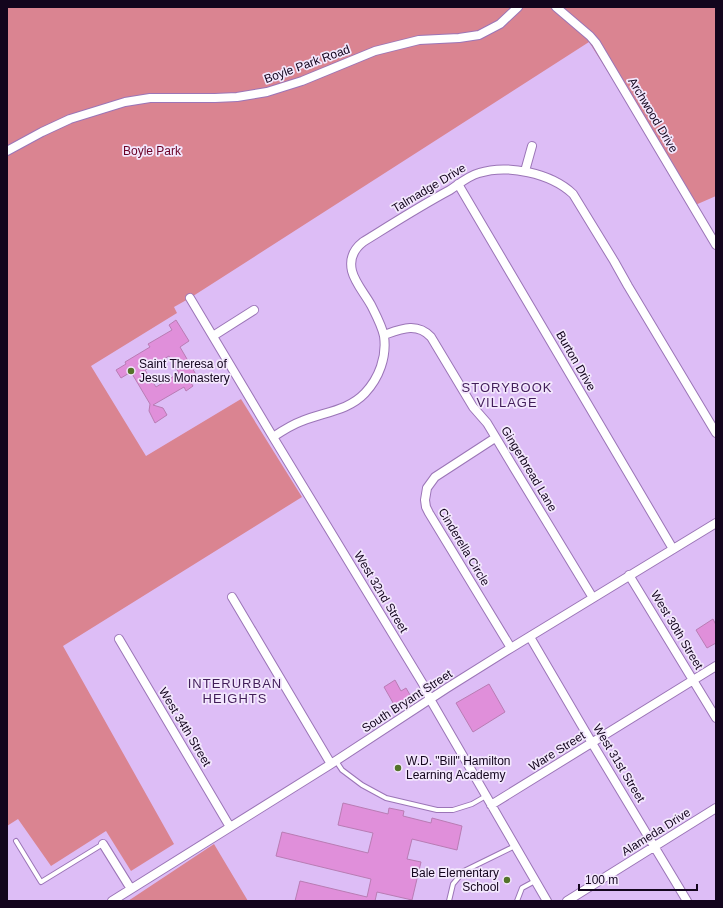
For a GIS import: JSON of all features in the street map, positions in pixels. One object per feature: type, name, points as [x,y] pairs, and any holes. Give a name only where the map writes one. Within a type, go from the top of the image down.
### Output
[{"type":"street","name":"Boyle Park Road","points":[[7,151],[70,119],[125,102],[150,98],[237,97],[267,92],[302,81],[375,51],[386,48],[419,40],[459,38],[479,35],[500,24],[518,7]]},
{"type":"street","name":"Archwood Drive","points":[[556,7],[596,43],[716,245]]},
{"type":"street","points":[[525,171],[532,146]]},
{"type":"street","name":"Talmadge Drive","points":[[272,437],[302,420],[341,409],[356,401],[365,394],[377,378],[381,369],[384,349],[384,335],[372,306],[353,274],[351,262],[353,253],[357,246],[473,175],[491,170],[525,171],[560,184],[572,194],[614,261],[716,433]]},
{"type":"street","name":"Burton Drive","points":[[458,184],[673,549]]},
{"type":"street","name":"West 32nd Street","points":[[190,298],[272,437],[423,684],[430,700],[547,901]]},
{"type":"street","points":[[213,336],[254,310]]},
{"type":"street","name":"Gingerbread Lane","points":[[384,335],[398,330],[416,328],[427,333],[431,337],[473,407],[487,423],[593,598]]},
{"type":"street","name":"Cinderella Circle","points":[[495,438],[435,477],[427,488],[425,500],[429,513],[511,648]]},
{"type":"street","name":"South Bryant Street","points":[[112,901],[334,763],[511,648],[716,523]]},
{"type":"street","name":"West 30th Street","points":[[630,575],[716,718]]},
{"type":"street","points":[[232,597],[334,763]]},
{"type":"street","name":"West 31st Street","points":[[530,637],[687,901]]},
{"type":"street","name":"West 34th Street","points":[[119,639],[230,827]]},
{"type":"street","name":"Ware Street","points":[[491,805],[716,666]]},
{"type":"street","name":"Alameda Drive","points":[[567,901],[716,808]]},
{"type":"street","points":[[103,844],[131,889]]},
{"type":"lane","points":[[334,763],[362,785],[386,798],[437,810],[453,810],[472,804],[486,796]]},
{"type":"lane","points":[[16,841],[41,882],[103,844]]},
{"type":"lane","points":[[449,901],[453,884],[464,870],[515,846]]},
{"type":"lane","points":[[517,901],[522,888],[535,881]]},
{"type":"green space","name":"Boyle Park","points":[[7,7],[716,7],[716,196],[693,206],[589,42],[174,307],[177,313],[91,366],[146,456],[241,399],[302,497],[63,646],[174,844],[131,871],[106,831],[51,866],[18,819],[7,826]]},
{"type":"green space","points":[[214,844],[248,901],[128,901]]},
{"type":"building","name":"Saint Theresa of Jesus Monastery","points":[[176,320],[189,341],[180,347],[198,378],[191,383],[193,386],[186,391],[184,387],[153,405],[163,408],[167,415],[155,423],[149,411],[150,404],[131,372],[121,378],[116,370],[126,364],[125,362],[150,347],[148,344],[172,330],[169,325]],"holes":[[[169,356],[179,373],[156,387],[145,370]]]},
{"type":"building","points":[[713,619],[716,625],[716,643],[707,648],[696,630]]},
{"type":"building","points":[[395,680],[401,691],[406,688],[413,700],[396,708],[384,687]]},
{"type":"building","points":[[489,684],[505,712],[473,732],[456,703]]},
{"type":"building","name":"W.D. \"Bill\" Hamilton Learning Academy","points":[[343,803],[388,814],[389,808],[404,811],[403,816],[431,823],[432,818],[462,826],[457,850],[412,839],[407,859],[421,862],[412,900],[377,892],[375,901],[295,901],[300,881],[367,897],[371,879],[276,856],[282,832],[368,853],[373,833],[338,825]]},
{"type":"place","name":"Saint Theresa of Jesus Monastery","points":[[131,371]]},
{"type":"place","name":"W.D. \"Bill\" Hamilton Learning Academy","points":[[398,768]]},
{"type":"place","name":"Bale Elementary School","points":[[507,880]]},
{"type":"district","name":"STORYBOOK VILLAGE","points":[[507,394]]},
{"type":"district","name":"INTERURBAN HEIGHTS","points":[[235,690]]}]
